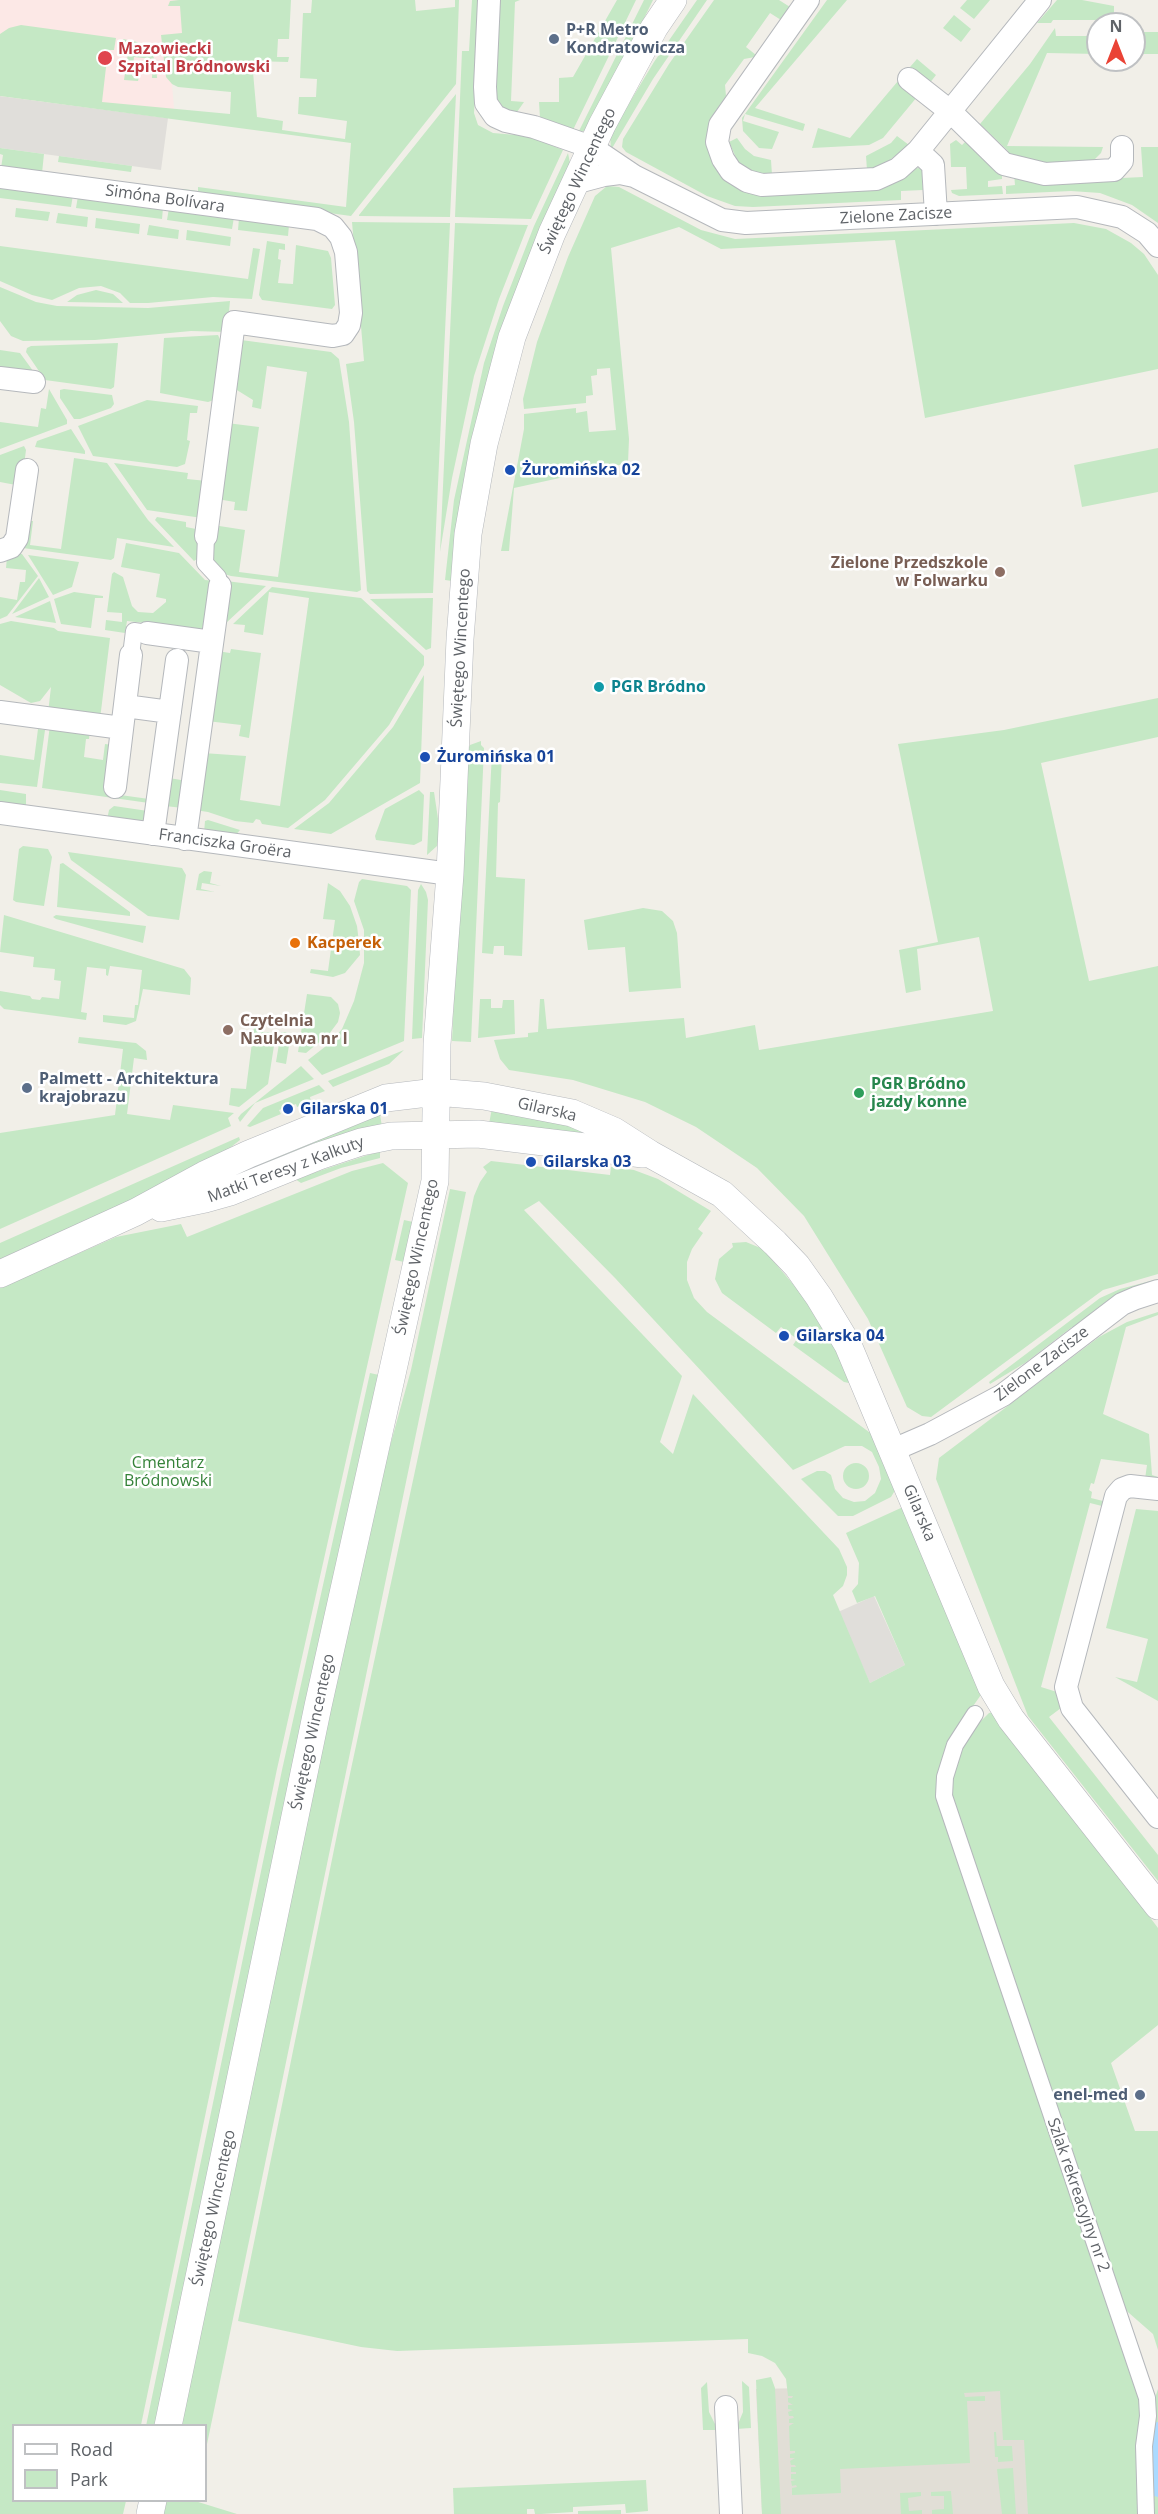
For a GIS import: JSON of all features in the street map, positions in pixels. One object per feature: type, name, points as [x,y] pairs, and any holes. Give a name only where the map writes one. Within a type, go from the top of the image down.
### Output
[{"type":"street","name":"Zielone Zacisze","points":[[489,0],[485,87],[486,103],[495,116],[591,147],[634,176],[713,216],[739,223],[1077,207],[1122,217],[1147,233],[1158,246]]},
{"type":"street","name":"Świętego Wincentego","points":[[168,2424],[318,1706],[433,1190],[437,1044],[450,874],[460,639],[468,534],[474,495],[496,391],[514,330],[539,262],[591,147],[654,27],[673,0]]},
{"type":"street","points":[[808,0],[720,125],[717,142],[731,171],[747,181],[762,185],[876,179],[898,169],[918,152],[1040,0]]},
{"type":"street","points":[[909,78],[951,112],[1004,164],[1045,174],[1114,170],[1122,161],[1122,147]]},
{"type":"street","points":[[918,152],[933,165],[936,214]]},
{"type":"street","name":"Zielone Zacisze","points":[[574,183],[620,173],[634,176]]},
{"type":"street","name":"Simóna Bolívara","points":[[0,177],[303,217],[329,224],[341,237],[346,252],[351,313],[350,325],[343,334],[333,336],[234,322],[206,536]]},
{"type":"street","points":[[0,378],[33,382]]},
{"type":"street","points":[[0,551],[11,547],[16,540],[27,470]]},
{"type":"street","points":[[185,839],[220,586],[218,577],[205,563],[206,536]]},
{"type":"street","points":[[115,787],[134,631],[212,642]]},
{"type":"street","points":[[153,834],[180,637]]},
{"type":"street","points":[[0,712],[124,717],[170,712]]},
{"type":"street","name":"Franciszka Groëra","points":[[0,813],[450,874]]},
{"type":"street","name":"Gilarska","points":[[436,1092],[484,1096],[572,1113],[614,1131],[722,1194],[797,1266],[849,1345],[991,1686],[1011,1719],[1158,1906]]},
{"type":"street","name":"Matki Teresy z Kalkuty","points":[[0,1274],[136,1212],[204,1175],[312,1128],[386,1098],[436,1092]]},
{"type":"street","name":"Gilarska","points":[[436,1134],[478,1134],[650,1154]]},
{"type":"street","name":"Matki Teresy z Kalkuty","points":[[136,1212],[230,1192],[319,1156],[361,1142],[391,1136],[436,1134]]},
{"type":"street","name":"Zielone Zacisze","points":[[893,1450],[930,1434],[1004,1395],[1122,1304],[1158,1292]]},
{"type":"street","points":[[1158,1489],[1130,1486],[1122,1489],[1116,1496],[1066,1687],[1072,1708],[1158,1817]]},
{"type":"street","name":"Szlak rekreacyjny nr 2","points":[[975,1714],[955,1745],[944,1782],[944,1796],[1147,2398],[1144,2446],[1146,2514]]},
{"type":"street","points":[[726,2407],[731,2514]]},
{"type":"shaded area","name":"Mazowiecki Szpital Bródnowski","points":[[0,0],[248,0],[170,62],[175,119],[0,96]]},
{"type":"shaded area","points":[[0,96],[168,118],[161,170],[0,148]]},
{"type":"shaded area","points":[[874,1596],[905,1665],[870,1683],[838,1612]]},
{"type":"shaded area","points":[[1127,2360],[1138,2514],[762,2514],[756,2389],[804,2388]]},
{"type":"green space","points":[[291,0],[289,39],[278,39],[277,57],[289,57],[288,62],[252,61],[257,117],[283,121],[282,130],[345,139],[347,121],[298,114],[299,97],[316,97],[317,79],[300,78],[303,13],[311,13],[312,0],[415,0],[416,11],[455,7],[455,0],[459,0],[456,84],[351,216],[182,193],[183,189],[198,191],[198,187],[346,207],[351,143],[0,96],[0,34],[9,28],[21,25],[116,38],[114,50],[108,50],[102,102],[230,114],[231,92],[178,87],[166,77],[161,35],[182,33],[180,6],[168,6],[170,1]]},
{"type":"green space","points":[[472,0],[480,0],[474,113],[478,125],[493,133],[528,136],[563,150],[531,219],[455,217],[462,51],[469,51]]},
{"type":"green space","points":[[497,0],[520,0],[515,2],[511,101],[524,102],[517,112],[504,109],[496,97]]},
{"type":"green space","points":[[617,0],[636,0],[572,132],[540,118],[539,102],[559,102],[559,78],[573,77]]},
{"type":"green space","points":[[644,0],[653,0],[593,122],[586,130],[578,133]]},
{"type":"green space","points":[[697,0],[707,0],[653,79],[611,150],[610,135],[654,62]]},
{"type":"green space","points":[[714,0],[779,0],[790,7],[781,20],[770,13],[746,47],[756,55],[755,57],[744,59],[725,85],[726,96],[711,118],[732,184],[919,168],[922,170],[923,190],[901,191],[901,200],[735,206],[707,196],[626,152],[622,147],[623,139],[669,64]]},
{"type":"green space","points":[[827,0],[847,0],[755,108],[805,124],[803,131],[745,114],[743,121],[779,132],[772,149],[759,148],[743,131],[742,118]]},
{"type":"green space","points":[[967,0],[990,0],[974,19],[960,8]]},
{"type":"green space","points":[[1057,0],[1082,0],[1114,6],[1114,12],[1086,12],[1086,20],[1053,20],[1051,23],[1037,23]]},
{"type":"green space","points":[[954,15],[971,29],[961,42],[943,28]]},
{"type":"green space","points":[[1055,28],[1056,36],[1086,36],[1086,54],[1047,53],[1007,146],[1103,147],[1101,153],[1093,161],[1056,165],[1006,154],[1008,151],[980,124],[1030,64]]},
{"type":"green space","points":[[1146,32],[1158,32],[1158,54],[1146,54]]},
{"type":"green space","points":[[123,39],[137,42],[150,50],[156,62],[157,78],[152,78],[153,59],[134,57],[132,76],[139,77],[138,81],[124,80],[128,53],[121,51]]},
{"type":"green space","points":[[917,59],[936,75],[929,84],[910,67]]},
{"type":"green space","points":[[898,81],[917,97],[883,138],[869,145],[812,148],[818,128],[850,138]]},
{"type":"green space","points":[[456,94],[450,217],[359,216],[359,215]]},
{"type":"green space","points":[[897,136],[909,145],[882,166],[867,170],[866,156],[891,143]]},
{"type":"green space","points":[[737,138],[754,156],[771,160],[772,175],[755,173],[738,162],[729,142]]},
{"type":"green space","points":[[956,140],[962,145],[967,140],[1002,171],[1002,179],[988,181],[988,187],[1002,186],[1003,194],[959,196],[952,193],[951,190],[967,189],[966,167],[951,167],[950,144]]},
{"type":"green space","points":[[1141,147],[1158,147],[1158,223],[1132,205],[1100,193],[1071,191],[1006,194],[1006,186],[1015,185],[1014,174],[1059,181],[1143,177]]},
{"type":"green space","points":[[0,148],[44,154],[42,173],[1,168],[3,155],[0,154]]},
{"type":"green space","points":[[568,153],[570,163],[452,581],[445,580],[454,500],[484,363],[534,226]]},
{"type":"green space","points":[[59,156],[132,166],[131,172],[58,162]]},
{"type":"green space","points":[[0,186],[73,195],[71,207],[0,198]]},
{"type":"green space","points":[[607,186],[619,187],[701,230],[735,239],[1074,223],[1106,229],[1131,243],[1144,254],[1158,275],[1158,369],[925,418],[895,240],[721,249],[679,227],[611,248],[629,439],[628,463],[514,488],[509,551],[501,551],[524,429],[524,414],[576,408],[576,413],[587,411],[589,432],[616,430],[610,368],[597,369],[597,375],[591,376],[593,395],[586,396],[586,403],[524,409],[523,399],[537,342],[568,257],[595,196]]},
{"type":"green space","points":[[78,196],[163,208],[162,219],[76,208]]},
{"type":"green space","points":[[16,208],[50,212],[48,221],[15,217]]},
{"type":"green space","points":[[169,208],[234,217],[232,229],[167,220]]},
{"type":"green space","points":[[58,213],[88,217],[87,227],[56,223]]},
{"type":"green space","points":[[96,218],[140,224],[139,234],[95,228]]},
{"type":"green space","points":[[239,218],[289,225],[288,236],[238,230]]},
{"type":"green space","points":[[352,222],[450,223],[433,593],[370,594],[367,591],[354,422],[346,364],[364,361]]},
{"type":"green space","points":[[455,223],[528,225],[499,299],[474,376],[452,478],[440,552]]},
{"type":"green space","points":[[149,225],[179,230],[178,239],[147,235]]},
{"type":"green space","points":[[187,230],[231,237],[230,246],[186,240]]},
{"type":"green space","points":[[267,241],[285,244],[285,250],[279,249],[278,259],[281,260],[278,283],[293,284],[296,245],[328,251],[331,258],[335,305],[332,309],[262,300],[259,295]]},
{"type":"green space","points":[[0,246],[248,279],[253,248],[260,249],[252,299],[213,297],[130,303],[120,293],[101,286],[79,288],[52,300],[32,295],[0,281]]},
{"type":"green space","points":[[0,287],[36,302],[57,306],[148,308],[230,301],[227,332],[191,331],[95,340],[23,341],[11,336],[0,321]]},
{"type":"green space","points":[[96,290],[113,294],[123,303],[67,302],[77,295]]},
{"type":"green space","points":[[218,335],[224,348],[214,400],[208,402],[160,393],[164,338]]},
{"type":"green space","points":[[241,340],[331,352],[339,359],[349,422],[361,590],[357,592],[231,576],[221,573],[211,560],[213,525],[245,530],[239,572],[278,577],[307,372],[267,366],[261,409],[252,407],[253,400],[232,387]]},
{"type":"green space","points":[[118,343],[114,387],[111,389],[45,380],[26,352],[31,346]]},
{"type":"green space","points":[[0,350],[20,353],[39,379],[0,374]]},
{"type":"green space","points":[[49,389],[67,420],[67,424],[0,449],[0,422],[38,427],[41,408],[46,409]]},
{"type":"green space","points":[[60,390],[112,395],[114,404],[111,408],[74,419],[60,398]]},
{"type":"green space","points":[[147,400],[198,406],[197,413],[190,413],[187,440],[190,441],[185,464],[177,467],[93,456],[78,426]]},
{"type":"green space","points":[[227,423],[259,427],[247,511],[234,510],[235,502],[217,499]]},
{"type":"green space","points":[[71,429],[85,454],[35,447],[37,441]]},
{"type":"green space","points":[[24,446],[26,450],[22,481],[16,485],[0,482],[0,455]]},
{"type":"green space","points":[[1158,448],[1158,492],[1082,507],[1074,465]]},
{"type":"green space","points":[[74,458],[107,463],[148,520],[174,547],[117,538],[114,558],[111,560],[23,548],[31,521],[33,521],[30,545],[61,549]]},
{"type":"green space","points":[[114,463],[188,473],[187,479],[207,481],[202,518],[147,510]]},
{"type":"green space","points":[[157,517],[186,522],[186,527],[196,529],[201,524],[197,559],[194,561],[155,520]]},
{"type":"green space","points":[[126,543],[179,553],[205,580],[214,581],[202,629],[127,621],[125,633],[105,630],[106,620],[122,622],[122,613],[107,612],[114,572],[123,577],[132,606],[138,612],[153,613],[166,602],[166,599],[156,597],[160,574],[121,567]]},
{"type":"green space","points":[[12,553],[22,554],[38,576],[7,616],[0,619],[0,597],[17,600],[20,582],[25,582],[26,570],[6,568],[7,557]]},
{"type":"green space","points":[[28,555],[79,562],[72,587],[53,595]]},
{"type":"green space","points":[[39,578],[49,597],[12,614]]},
{"type":"green space","points":[[226,581],[266,586],[226,623],[221,622]]},
{"type":"green space","points":[[272,587],[361,598],[424,656],[424,665],[389,725],[325,800],[288,828],[262,824],[256,819],[253,823],[235,821],[195,810],[203,753],[246,756],[240,800],[280,806],[309,598],[269,592],[263,635],[244,632],[245,625],[233,624]]},
{"type":"green space","points":[[74,592],[103,596],[103,598],[95,598],[91,628],[61,624],[54,599]]},
{"type":"green space","points":[[433,598],[431,648],[426,650],[370,599]]},
{"type":"green space","points":[[50,601],[56,623],[15,617]]},
{"type":"green space","points":[[11,621],[54,628],[58,631],[110,638],[100,719],[48,713],[51,687],[40,701],[31,703],[0,685],[0,624]]},
{"type":"green space","points":[[231,649],[261,653],[249,738],[239,736],[241,725],[207,721],[217,651],[230,653]]},
{"type":"green space","points":[[424,675],[420,783],[331,834],[294,829],[329,803],[393,727]]},
{"type":"green space","points":[[1158,698],[1158,737],[1041,763],[1089,981],[1158,966],[1158,1274],[1103,1290],[931,1417],[922,1416],[907,1407],[868,1319],[804,1216],[757,1168],[696,1127],[645,1102],[573,1080],[509,1070],[500,1059],[494,1040],[528,1037],[528,1033],[538,1032],[540,999],[544,999],[547,1029],[684,1018],[686,1038],[755,1025],[759,1050],[993,1011],[979,937],[917,949],[921,990],[906,993],[899,950],[938,942],[898,744],[1004,730]]},
{"type":"green space","points":[[50,725],[90,730],[89,739],[86,739],[84,757],[103,760],[105,744],[112,745],[106,793],[149,799],[149,803],[42,788]]},
{"type":"green space","points":[[38,729],[45,730],[37,787],[0,783],[0,755],[34,760]]},
{"type":"green space","points":[[481,741],[484,748],[471,1042],[452,1041],[465,755],[470,745]]},
{"type":"green space","points":[[492,752],[502,753],[496,877],[525,879],[522,956],[504,955],[504,946],[494,946],[493,954],[482,953]]},
{"type":"green space","points":[[169,778],[187,781],[183,808],[165,806]]},
{"type":"green space","points":[[0,790],[26,794],[26,808],[0,805]]},
{"type":"green space","points":[[419,790],[424,795],[422,841],[414,845],[376,840],[375,836],[385,809]]},
{"type":"green space","points":[[430,792],[434,792],[440,832],[437,846],[427,855]]},
{"type":"green space","points":[[114,806],[148,811],[142,822],[107,820],[109,810]]},
{"type":"green space","points":[[205,821],[240,830],[234,837],[204,833]]},
{"type":"green space","points":[[23,846],[48,849],[52,857],[44,906],[13,900],[19,849]]},
{"type":"green space","points":[[68,852],[182,868],[186,875],[179,920],[148,916],[71,860]]},
{"type":"green space","points":[[63,863],[130,912],[130,916],[57,907],[60,864]]},
{"type":"green space","points":[[204,871],[212,872],[210,883],[221,886],[202,883],[201,889],[215,892],[196,890],[199,874]]},
{"type":"green space","points":[[362,879],[407,886],[411,890],[404,1041],[322,1075],[308,1060],[330,1043],[342,1029],[354,1001],[364,963],[364,930],[354,901]]},
{"type":"green space","points":[[328,883],[340,891],[350,906],[357,926],[360,955],[345,973],[333,977],[310,973],[311,969],[328,971],[335,920],[323,919]]},
{"type":"green space","points":[[421,884],[428,900],[422,1038],[412,1039],[418,890]]},
{"type":"green space","points":[[643,908],[662,911],[673,921],[677,933],[681,988],[629,992],[625,947],[588,950],[584,920]]},
{"type":"green space","points":[[4,915],[184,969],[191,978],[190,995],[143,989],[136,1021],[126,1025],[103,1022],[103,1015],[134,1018],[135,1005],[138,1005],[142,970],[110,966],[108,976],[106,969],[87,967],[81,1012],[87,1013],[86,1020],[4,1009],[0,1005],[0,991],[30,996],[32,999],[40,1000],[42,997],[59,999],[61,981],[54,980],[55,969],[33,967],[34,957],[0,952]]},
{"type":"green space","points":[[56,915],[146,926],[143,943],[56,919],[53,917]]},
{"type":"green space","points":[[307,994],[331,997],[338,1004],[340,1013],[338,1022],[329,1034],[306,1053],[298,1052]]},
{"type":"green space","points":[[480,999],[491,999],[491,1008],[502,1008],[503,1000],[514,1000],[515,1034],[478,1038]]},
{"type":"green space","points":[[254,1027],[263,1029],[263,1032],[276,1033],[268,1084],[239,1107],[229,1105],[231,1088],[246,1089]]},
{"type":"green space","points":[[281,1032],[291,1033],[286,1064],[276,1062]]},
{"type":"green space","points":[[79,1037],[136,1043],[146,1051],[147,1060],[134,1058],[127,1114],[170,1120],[173,1105],[234,1113],[228,1118],[231,1126],[0,1229],[0,1133],[115,1115],[123,1049],[78,1043]]},
{"type":"green space","points":[[404,1050],[389,1064],[333,1087],[328,1081]]},
{"type":"green space","points":[[301,1066],[314,1079],[255,1103],[240,1122],[238,1118],[241,1114]]},
{"type":"green space","points":[[319,1085],[325,1091],[310,1097],[311,1102],[279,1110],[281,1114],[250,1127],[247,1126],[263,1108]]},
{"type":"green space","points":[[492,1108],[586,1127],[586,1135],[489,1124]]},
{"type":"green space","points":[[380,1114],[382,1127],[210,1188],[206,1180]]},
{"type":"green space","points":[[239,1137],[240,1140],[213,1161],[155,1190],[0,1259],[0,1243]]},
{"type":"green space","points":[[380,1151],[380,1158],[341,1168],[301,1183],[295,1179]]},
{"type":"green space","points":[[491,1161],[610,1175],[611,1167],[634,1170],[658,1179],[711,1211],[698,1229],[703,1233],[692,1249],[687,1262],[687,1280],[694,1298],[707,1312],[873,1435],[894,1492],[891,1497],[853,1516],[838,1516],[801,1479],[817,1471],[825,1471],[831,1475],[835,1489],[843,1498],[854,1502],[865,1501],[875,1493],[881,1479],[879,1467],[872,1452],[862,1446],[845,1446],[793,1470],[615,1278],[539,1201],[524,1210],[682,1376],[660,1442],[673,1454],[693,1394],[839,1549],[847,1567],[847,1575],[843,1586],[833,1595],[870,1683],[905,1665],[875,1596],[857,1603],[852,1591],[858,1584],[859,1563],[846,1533],[903,1507],[983,1692],[954,1733],[941,1775],[1144,2404],[1141,2514],[1028,2514],[1024,2440],[1003,2440],[1000,2391],[964,2393],[965,2397],[985,2396],[985,2401],[967,2401],[970,2463],[840,2469],[841,2493],[792,2495],[792,2488],[797,2487],[792,2486],[791,2481],[796,2480],[791,2479],[791,2474],[796,2474],[796,2472],[791,2472],[791,2467],[796,2467],[791,2465],[790,2461],[795,2458],[790,2458],[790,2454],[795,2451],[790,2451],[789,2426],[794,2423],[789,2423],[789,2419],[794,2418],[789,2416],[788,2412],[793,2410],[788,2409],[788,2405],[793,2405],[788,2402],[788,2398],[793,2396],[788,2396],[786,2379],[775,2363],[762,2356],[748,2353],[748,2339],[397,2351],[361,2347],[238,2321],[339,1825],[474,1196],[487,1172],[483,1167]]},
{"type":"green space","name":"Cmentarz Bródnowski","points":[[383,1163],[408,1183],[277,1769],[141,2424],[12,2424],[12,2502],[126,2502],[123,2514],[0,2514],[0,1288],[116,1237],[181,1224],[187,1237],[352,1171]]},
{"type":"green space","points":[[450,1189],[466,1192],[207,2444],[207,2424],[180,2424],[372,1511],[411,1370]]},
{"type":"green space","points":[[404,1220],[413,1222],[404,1262],[395,1260]]},
{"type":"green space","points":[[746,1242],[763,1249],[804,1297],[839,1354],[849,1383],[844,1382],[793,1345],[797,1339],[781,1327],[776,1333],[722,1293],[715,1279],[719,1259],[733,1247],[732,1243]]},
{"type":"green space","points":[[1158,1279],[1158,1286],[1079,1329],[1072,1327],[1025,1363],[990,1384],[989,1382],[1100,1298],[1120,1289]]},
{"type":"green space","points":[[1158,1312],[1158,1315],[1126,1327],[1103,1414],[1149,1434],[1152,1475],[1158,1477],[1145,1479],[1147,1465],[1101,1459],[1094,1484],[1091,1483],[1089,1490],[1092,1492],[1091,1498],[1103,1501],[1102,1506],[1090,1503],[1041,1687],[1057,1692],[1061,1708],[1049,1717],[1158,1855],[1158,1881],[1028,1716],[936,1479],[939,1458],[1099,1337],[1127,1322]]},
{"type":"green space","points":[[370,1373],[379,1375],[158,2424],[146,2424],[282,1770]]},
{"type":"green space","points":[[856,1463],[865,1467],[869,1476],[865,1485],[856,1489],[847,1485],[843,1476],[847,1467]]},
{"type":"green space","points":[[1136,1509],[1158,1511],[1158,1701],[1115,1677],[1137,1682],[1148,1639],[1106,1628]]},
{"type":"green space","points":[[994,1712],[1158,1928],[1158,2025],[1111,2063],[1135,2131],[1158,2131],[1158,2350],[1153,2334],[1121,2306],[948,1784],[970,1732],[989,1713]]},
{"type":"green space","points":[[771,2377],[775,2388],[781,2514],[762,2514],[756,2380]]},
{"type":"green space","points":[[742,2381],[749,2387],[751,2428],[736,2429],[743,2412]]},
{"type":"green space","points":[[707,2382],[709,2412],[718,2430],[703,2430],[701,2388]]},
{"type":"green space","points":[[1158,2389],[1158,2514],[1150,2514],[1153,2404]]},
{"type":"green space","points":[[994,2432],[996,2432],[997,2446],[1012,2446],[1013,2461],[998,2462],[998,2457],[995,2457]]},
{"type":"green space","points":[[1013,2468],[1016,2514],[1002,2514],[997,2469]]},
{"type":"green space","points":[[646,2480],[648,2511],[626,2513],[625,2504],[573,2507],[573,2512],[541,2514],[535,2514],[534,2509],[527,2509],[527,2514],[454,2514],[453,2488]]},
{"type":"green space","points":[[951,2491],[953,2514],[932,2514],[932,2510],[944,2509],[944,2496],[931,2496],[931,2492]]},
{"type":"green space","points":[[921,2492],[921,2496],[908,2498],[909,2511],[922,2510],[922,2514],[901,2514],[900,2493]]},
{"type":"green space","points":[[165,2502],[198,2502],[237,2514],[162,2514]]},
{"type":"green space","points":[[621,2510],[621,2514],[578,2514],[578,2511]]},
{"type":"waterway","points":[[1158,2432],[1158,2487]]},
{"type":"place","name":"P+R Metro Kondratowicza","points":[[554,39]]},
{"type":"place","name":"Mazowiecki Szpital Bródnowski","points":[[105,58]]},
{"type":"place","name":"Żuromińska 02","points":[[510,470]]},
{"type":"place","name":"Zielone Przedszkole w Folwarku","points":[[1000,572]]},
{"type":"place","name":"PGR Bródno","points":[[599,687]]},
{"type":"place","name":"Żuromińska 01","points":[[425,757]]},
{"type":"place","name":"Kacperek","points":[[295,943]]},
{"type":"place","name":"Czytelnia Naukowa nr I","points":[[228,1030]]},
{"type":"place","name":"Palmett - Architektura krajobrazu","points":[[27,1088]]},
{"type":"place","name":"PGR Bródno jazdy konne","points":[[859,1093]]},
{"type":"place","name":"Gilarska 01","points":[[288,1109]]},
{"type":"place","name":"Gilarska 03","points":[[531,1162]]},
{"type":"place","name":"Gilarska 04","points":[[784,1336]]},
{"type":"place","name":"enel-med","points":[[1140,2095]]}]
